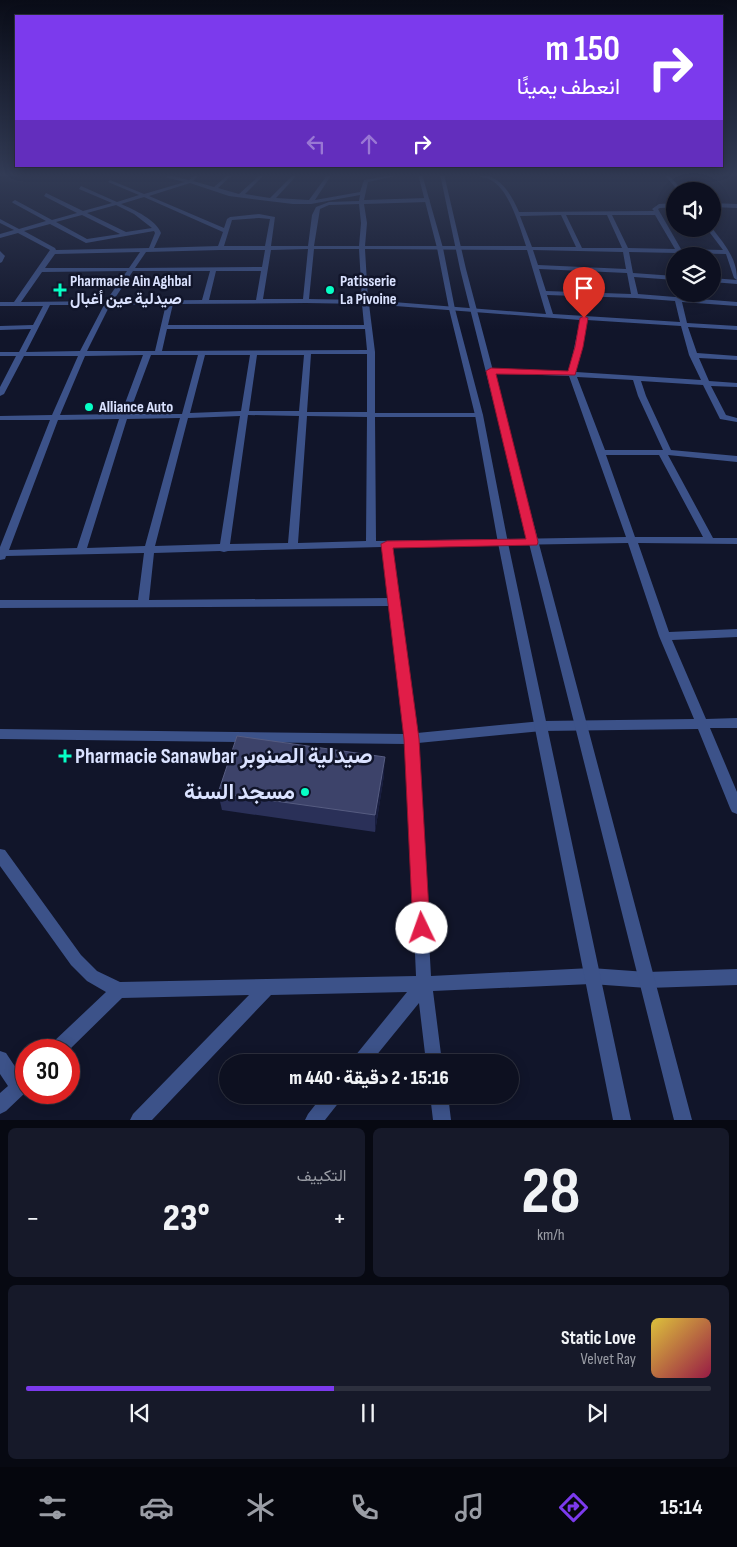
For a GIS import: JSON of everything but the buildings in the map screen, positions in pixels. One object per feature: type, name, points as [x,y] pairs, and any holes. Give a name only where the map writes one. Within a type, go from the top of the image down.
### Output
[{"type":"street","points":[[11,226],[53,250],[220,248],[666,250]]},
{"type":"street","points":[[0,236],[37,226]]},
{"type":"street","points":[[60,226],[86,241]]},
{"type":"street","points":[[110,226],[125,234]]},
{"type":"street","points":[[153,226],[156,229],[157,238],[130,270],[108,303],[83,353],[55,417],[1,555],[371,544],[632,540],[737,541]]},
{"type":"street","points":[[215,226],[226,231]]},
{"type":"street","points":[[220,248],[227,226]]},
{"type":"street","points":[[259,301],[271,226]]},
{"type":"street","points":[[306,300],[313,226]]},
{"type":"street","points":[[364,226],[362,249],[365,302],[371,352],[371,544]]},
{"type":"street","points":[[434,226],[452,309],[479,414],[503,543],[622,1120]]},
{"type":"street","points":[[453,226],[473,311],[491,371],[533,542],[683,1120]]},
{"type":"street","points":[[521,226],[550,316]]},
{"type":"street","points":[[569,226],[579,248]]},
{"type":"street","points":[[615,226],[625,249],[635,296]]},
{"type":"street","points":[[665,226],[676,247]]},
{"type":"street","points":[[78,243],[156,229]]},
{"type":"street","points":[[717,237],[732,256],[737,278]]},
{"type":"street","points":[[17,303],[53,250],[69,245]]},
{"type":"street","points":[[0,253],[2,256],[0,261]]},
{"type":"street","points":[[534,267],[666,277]]},
{"type":"street","points":[[39,270],[264,269]]},
{"type":"street","points":[[205,302],[213,270]]},
{"type":"street","points":[[721,281],[737,282]]},
{"type":"street","points":[[544,293],[666,299]]},
{"type":"street","points":[[0,304],[306,300],[365,302],[737,328]]},
{"type":"street","points":[[158,353],[170,302]]},
{"type":"street","points":[[678,302],[693,355],[704,382],[724,417],[737,420]]},
{"type":"street","points":[[708,302],[737,304]]},
{"type":"street","points":[[0,394],[48,304]]},
{"type":"street","points":[[584,318],[572,374],[665,636],[737,808]]},
{"type":"street","points":[[0,328],[36,327]]},
{"type":"street","points":[[164,327],[367,328]]},
{"type":"street","points":[[293,547],[308,352]]},
{"type":"street","points":[[0,354],[371,352]]},
{"type":"street","points":[[82,552],[124,416],[148,353]]},
{"type":"street","points":[[143,604],[150,550],[202,353]]},
{"type":"street","points":[[224,549],[254,353]]},
{"type":"street","points":[[693,355],[737,358]]},
{"type":"street","points":[[491,371],[572,374],[737,385]]},
{"type":"street","points":[[636,378],[665,452],[708,540]]},
{"type":"street","points":[[0,418],[186,416],[245,412],[372,415],[479,414]]},
{"type":"street","points":[[601,453],[665,452],[737,459]]},
{"type":"street","points":[[387,544],[412,739],[424,984],[433,1054]]},
{"type":"street","points":[[0,604],[393,602]]},
{"type":"street","points":[[665,636],[737,633]]},
{"type":"street","points":[[0,734],[412,739],[542,726],[737,723]]},
{"type":"street","points":[[0,857],[76,960],[92,976],[119,990],[424,984],[591,976],[647,980],[737,977]]},
{"type":"street","points":[[367,1054],[424,984]]},
{"type":"street","points":[[139,1120],[267,988]]},
{"type":"street","points":[[68,1039],[119,990]]},
{"type":"street","points":[[0,1059],[15,1075]]},
{"type":"street","points":[[0,1105],[15,1091]]},
{"type":"street","points":[[314,1120],[327,1104]]},
{"type":"street","points":[[439,1104],[442,1120]]},
{"type":"place","name":"Pharmacie Ain Aghbal صيدلية عين أغبال","points":[[60,290]]},
{"type":"place","name":"Patisserie La Pivoine","points":[[330,290]]},
{"type":"place","name":"Alliance Auto","points":[[89,407]]},
{"type":"place","name":"Pharmacie Sanawbar صيدلية الصنوبر","points":[[65,756]]},
{"type":"place","name":"مسجد السنة","points":[[305,792]]},
{"type":"route","points":[[422,928],[412,739],[387,544],[533,542],[491,371],[572,374],[584,318]]}]
